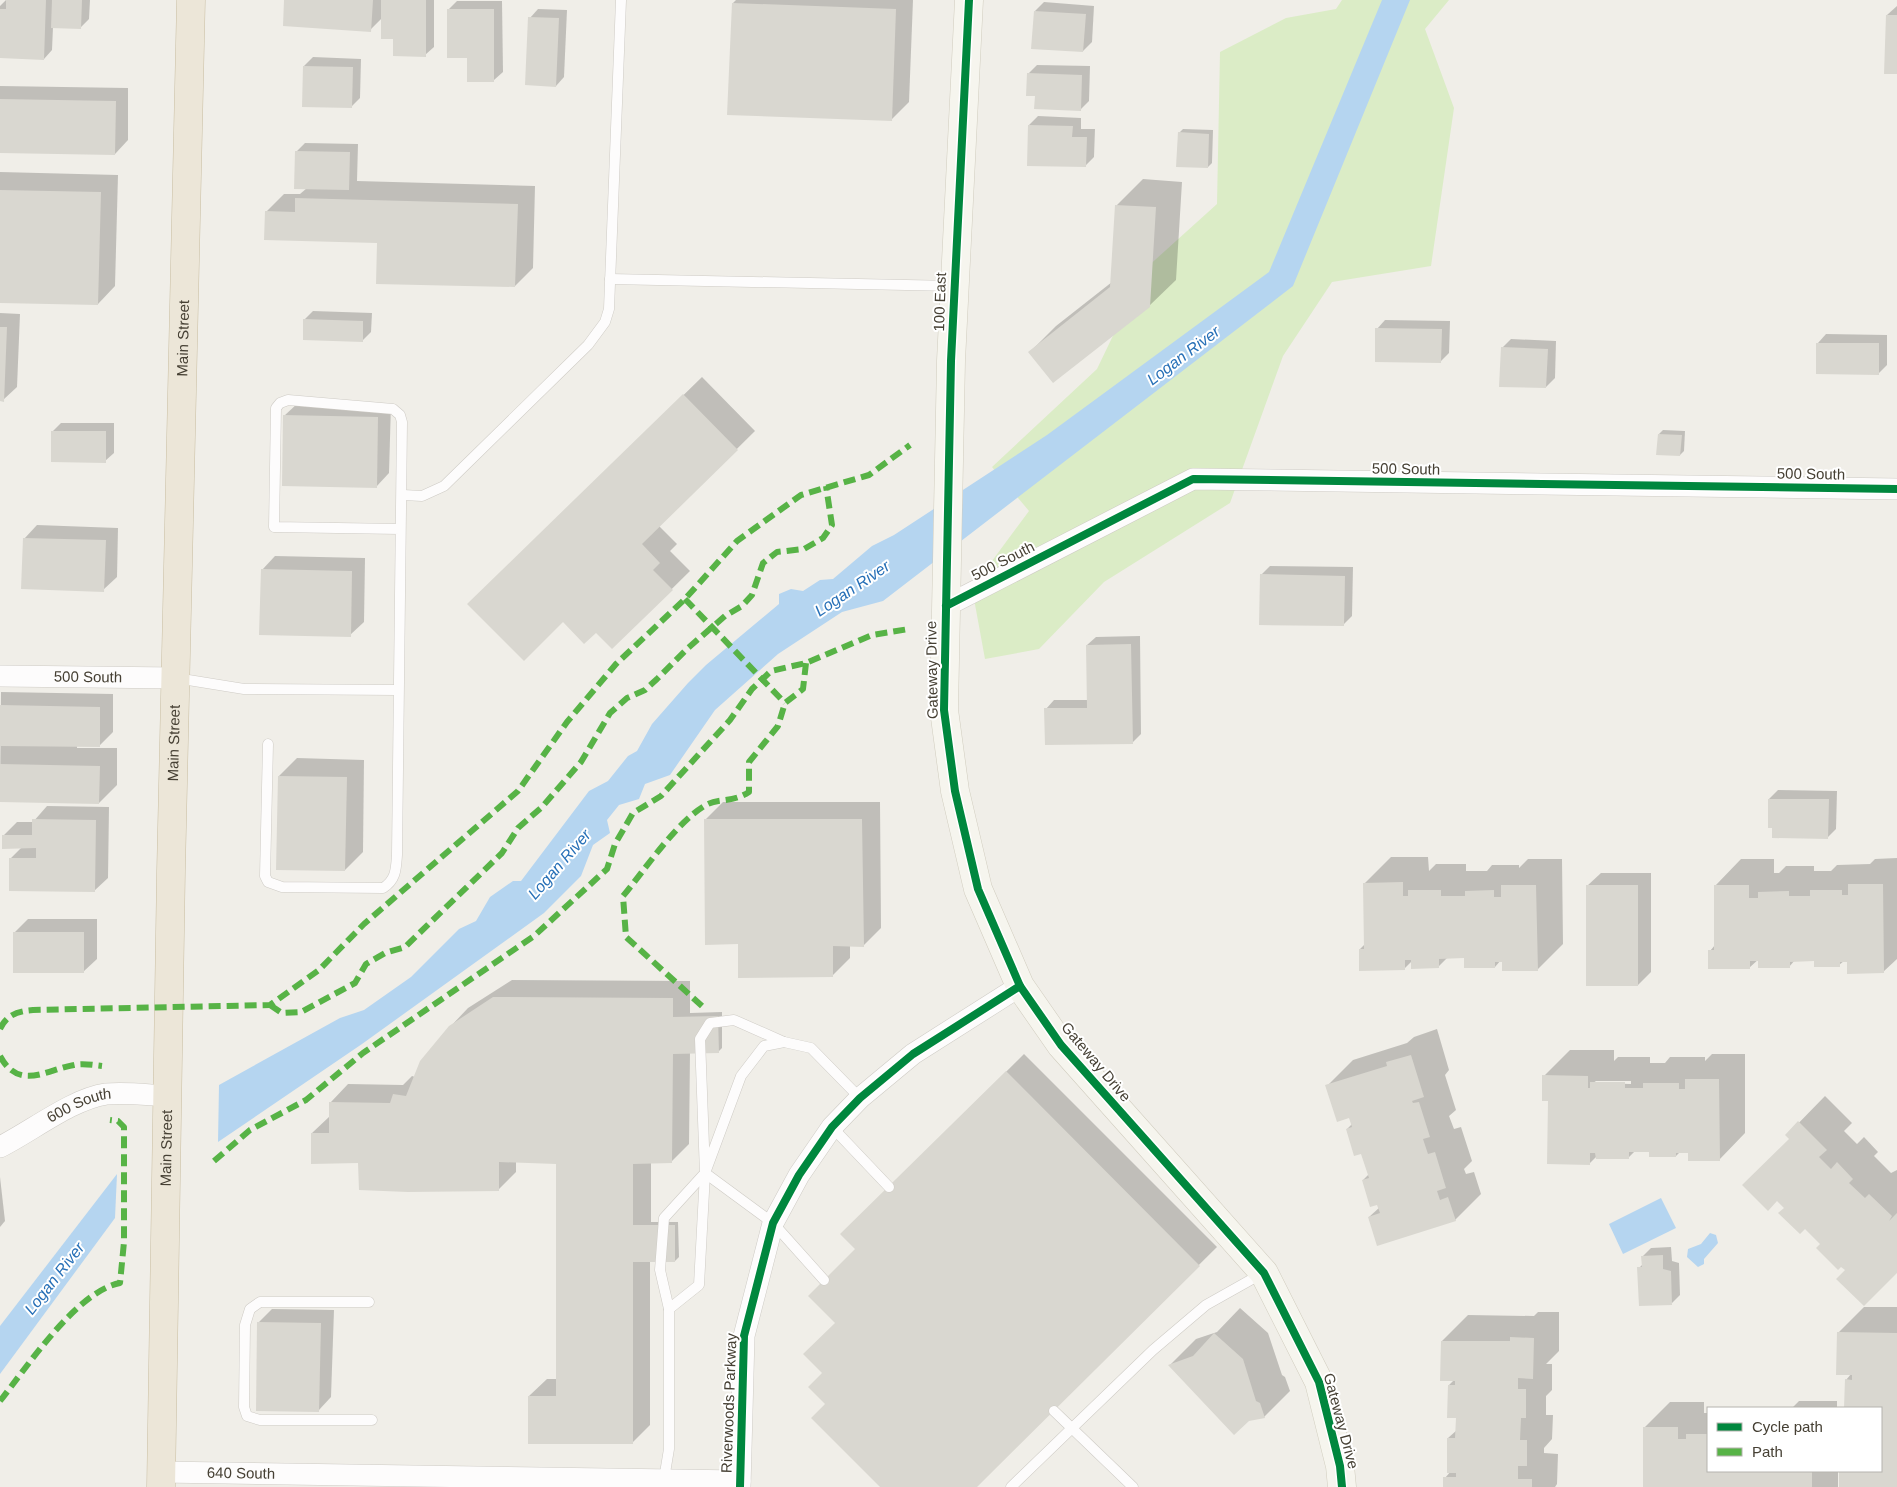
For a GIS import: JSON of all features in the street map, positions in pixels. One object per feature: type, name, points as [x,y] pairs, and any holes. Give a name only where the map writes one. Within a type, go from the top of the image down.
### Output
[{"type":"highway","name":"Main Street","points":[[161,1480],[191,0]]},
{"type":"main road","name":"100 East","points":[[946,606],[948,457],[954,286],[970,0]]},
{"type":"main road","name":"Gateway Drive","points":[[946,606],[944,710],[954,791],[978,889],[1020,986],[1061,1045],[1264,1273],[1320,1382],[1340,1466],[1342,1487]]},
{"type":"street","name":"500 South","points":[[946,606],[1193,479],[1897,489]]},
{"type":"street","name":"500 South","points":[[0,676],[176,678]]},
{"type":"street","name":"Riverwoods Parkway","points":[[740,1484],[744,1336],[773,1223],[799,1175],[832,1127],[860,1098],[913,1054],[1020,986]]},
{"type":"street","name":"600 South","points":[[0,1147],[27,1134],[75,1103],[106,1094],[168,1096]]},
{"type":"street","name":"640 South","points":[[161,1480],[664,1480],[740,1484]]},
{"type":"lane","points":[[403,495],[422,496],[444,486],[588,345],[605,322],[609,308],[621,0]]},
{"type":"lane","points":[[610,279],[954,286]]},
{"type":"lane","points":[[268,744],[264,876],[268,882],[282,888],[383,888],[392,882],[396,871],[400,529],[403,495],[400,415],[392,409],[288,400],[280,403],[276,408],[274,526],[400,529]]},
{"type":"lane","points":[[176,678],[244,689],[398,690]]},
{"type":"lane","points":[[669,1309],[699,1285],[705,1173],[700,1039],[710,1023],[734,1020],[784,1042],[811,1048],[860,1098]]},
{"type":"lane","points":[[664,1480],[669,1449],[669,1309],[660,1270],[664,1218],[705,1173],[741,1076],[764,1046],[784,1042]]},
{"type":"lane","points":[[832,1127],[890,1186]]},
{"type":"lane","points":[[705,1173],[773,1223],[824,1280]]},
{"type":"lane","points":[[1012,1487],[1153,1350],[1206,1305],[1264,1273]]},
{"type":"lane","points":[[369,1302],[260,1302],[250,1309],[245,1325],[244,1407],[247,1416],[260,1420],[372,1420]]},
{"type":"lane","points":[[1054,1411],[1133,1487]]},
{"type":"green space","points":[[1342,0],[1449,0],[1425,29],[1454,108],[1431,266],[1332,282],[1283,356],[1230,503],[1104,582],[1039,649],[985,659],[972,588],[1029,511],[992,467],[1097,369],[1145,269],[1217,204],[1220,52],[1286,18],[1336,9]]},
{"type":"water","name":"Logan River","points":[[1382,0],[1410,0],[1293,286],[883,601],[842,612],[778,654],[715,710],[670,775],[645,784],[639,799],[619,805],[607,820],[610,833],[593,845],[581,876],[544,913],[362,1044],[218,1142],[219,1085],[340,1018],[364,1010],[411,977],[459,929],[476,921],[490,897],[513,881],[521,881],[589,791],[608,781],[628,756],[637,751],[652,724],[688,683],[706,665],[779,604],[779,594],[791,589],[803,591],[820,580],[833,579],[872,546],[894,535],[1047,435],[1269,272]]},
{"type":"water","name":"Logan River","points":[[117,1174],[115,1218],[0,1374],[0,1326]]},
{"type":"water","points":[[1661,1198],[1676,1228],[1623,1254],[1609,1224]]},
{"type":"water","points":[[1710,1233],[1716,1235],[1718,1243],[1704,1259],[1704,1264],[1698,1267],[1687,1257],[1688,1249],[1701,1244]]},
{"type":"building","points":[[6,0],[46,0],[44,60],[0,58],[0,9],[6,9]]},
{"type":"building","points":[[52,0],[82,0],[81,29],[51,28]]},
{"type":"building","points":[[284,0],[373,0],[371,32],[283,26]]},
{"type":"building","points":[[381,0],[426,0],[426,57],[393,56],[393,39],[381,39]]},
{"type":"building","points":[[732,3],[896,9],[892,121],[727,115]]},
{"type":"building","points":[[447,9],[494,9],[494,82],[467,82],[467,58],[447,58]]},
{"type":"building","points":[[1034,11],[1086,14],[1083,52],[1031,49]]},
{"type":"building","points":[[1886,15],[1897,15],[1897,74],[1884,74]]},
{"type":"building","points":[[528,17],[559,18],[556,87],[525,85]]},
{"type":"building","points":[[303,66],[353,67],[352,108],[302,107]]},
{"type":"building","points":[[1027,73],[1082,75],[1081,111],[1034,109],[1035,96],[1026,96]]},
{"type":"building","points":[[0,99],[116,101],[115,155],[0,153]]},
{"type":"building","points":[[1028,125],[1073,126],[1072,137],[1087,137],[1086,167],[1027,166]]},
{"type":"building","points":[[1178,132],[1209,134],[1208,168],[1176,167]]},
{"type":"building","points":[[295,151],[350,152],[349,190],[294,189]]},
{"type":"building","points":[[0,190],[101,192],[98,305],[0,303]]},
{"type":"building","points":[[295,198],[518,204],[515,287],[376,284],[377,243],[264,240],[265,211],[295,212]]},
{"type":"building","points":[[1115,205],[1156,207],[1150,307],[1053,383],[1028,352],[1110,287]]},
{"type":"building","points":[[303,319],[363,321],[363,342],[303,340]]},
{"type":"building","points":[[0,327],[7,327],[4,402],[0,401]]},
{"type":"building","points":[[1375,328],[1442,329],[1441,363],[1375,362]]},
{"type":"building","points":[[1816,343],[1879,343],[1879,375],[1816,374]]},
{"type":"building","points":[[1501,347],[1548,349],[1546,388],[1499,387]]},
{"type":"building","points":[[683,394],[738,450],[642,544],[660,563],[653,570],[673,590],[612,649],[596,633],[584,644],[563,622],[524,661],[467,604]]},
{"type":"building","points":[[283,415],[378,417],[377,488],[282,486]]},
{"type":"building","points":[[51,431],[106,431],[106,463],[51,462]]},
{"type":"building","points":[[1658,434],[1682,435],[1680,456],[1656,455]]},
{"type":"building","points":[[23,538],[106,540],[104,592],[21,589]]},
{"type":"building","points":[[261,569],[352,571],[351,637],[259,635]]},
{"type":"building","points":[[1260,574],[1345,576],[1344,626],[1259,625]]},
{"type":"building","points":[[1131,644],[1133,744],[1045,745],[1044,708],[1087,708],[1086,645]]},
{"type":"building","points":[[0,705],[100,707],[100,747],[0,746]]},
{"type":"building","points":[[0,764],[100,766],[99,804],[0,802]]},
{"type":"building","points":[[278,776],[347,777],[345,871],[276,870]]},
{"type":"building","points":[[1768,799],[1829,799],[1828,839],[1772,838],[1772,828],[1768,828]]},
{"type":"building","points":[[32,819],[96,820],[95,892],[9,891],[9,858],[36,858],[36,848],[2,849],[2,835],[32,835]]},
{"type":"building","points":[[704,819],[862,819],[864,947],[833,946],[833,977],[738,978],[738,944],[705,945]]},
{"type":"building","points":[[1403,882],[1403,896],[1408,896],[1408,890],[1441,890],[1441,896],[1465,896],[1465,891],[1494,890],[1494,897],[1501,897],[1501,885],[1536,885],[1538,971],[1502,971],[1502,962],[1495,962],[1495,968],[1464,968],[1464,958],[1439,959],[1439,968],[1411,969],[1411,960],[1405,960],[1405,970],[1359,971],[1359,949],[1364,949],[1363,883]]},
{"type":"building","points":[[1848,884],[1883,884],[1884,973],[1847,974],[1847,962],[1840,962],[1840,967],[1814,967],[1814,961],[1790,962],[1790,968],[1758,968],[1758,961],[1750,961],[1750,969],[1708,969],[1708,950],[1714,950],[1714,885],[1749,885],[1749,898],[1758,898],[1758,892],[1789,891],[1789,896],[1810,896],[1810,890],[1842,890],[1842,895],[1848,895]]},
{"type":"building","points":[[1586,885],[1638,885],[1638,986],[1586,986]]},
{"type":"building","points":[[13,932],[84,932],[84,973],[13,973]]},
{"type":"building","points":[[493,997],[673,998],[673,1017],[718,1016],[719,1053],[673,1054],[672,1163],[633,1164],[633,1225],[675,1225],[675,1262],[633,1262],[633,1444],[528,1444],[528,1396],[556,1396],[556,1164],[499,1162],[499,1191],[408,1192],[359,1190],[358,1163],[311,1164],[311,1133],[329,1133],[329,1102],[390,1103],[393,1094],[406,1096],[420,1061],[449,1026]]},
{"type":"building","points":[[1411,1055],[1424,1097],[1412,1101],[1413,1103],[1419,1102],[1430,1137],[1423,1139],[1428,1154],[1435,1152],[1446,1188],[1437,1191],[1440,1200],[1448,1197],[1456,1221],[1377,1246],[1368,1217],[1380,1213],[1377,1205],[1370,1207],[1362,1180],[1369,1178],[1361,1154],[1354,1156],[1346,1129],[1352,1127],[1349,1118],[1337,1122],[1325,1085],[1387,1066],[1386,1062]]},
{"type":"building","points":[[1006,1071],[1200,1266],[977,1487],[880,1487],[811,1418],[825,1404],[808,1387],[822,1373],[803,1354],[835,1323],[808,1296],[855,1249],[840,1234]]},
{"type":"building","points":[[1542,1075],[1588,1076],[1588,1088],[1590,1088],[1590,1082],[1625,1082],[1625,1088],[1643,1088],[1643,1083],[1679,1083],[1679,1089],[1685,1089],[1685,1079],[1719,1079],[1720,1161],[1688,1161],[1688,1153],[1676,1153],[1676,1157],[1649,1157],[1649,1152],[1629,1152],[1629,1159],[1596,1159],[1595,1153],[1590,1153],[1590,1165],[1547,1164],[1548,1101],[1542,1101]]},
{"type":"building","points":[[1798,1121],[1827,1150],[1819,1157],[1831,1169],[1837,1162],[1853,1179],[1849,1183],[1865,1198],[1869,1194],[1892,1216],[1889,1221],[1897,1213],[1897,1273],[1864,1306],[1836,1279],[1845,1270],[1841,1267],[1838,1270],[1816,1248],[1820,1244],[1805,1229],[1800,1234],[1778,1213],[1784,1208],[1777,1201],[1768,1211],[1742,1185],[1789,1139],[1785,1135]]},
{"type":"building","points":[[1663,1255],[1663,1269],[1671,1271],[1672,1305],[1639,1306],[1637,1267],[1642,1267],[1641,1256]]},
{"type":"building","points":[[257,1322],[321,1323],[319,1412],[256,1411]]},
{"type":"building","points":[[1837,1332],[1897,1333],[1897,1487],[1839,1487],[1839,1472],[1882,1472],[1882,1407],[1844,1407],[1845,1379],[1852,1380],[1852,1375],[1836,1375]]},
{"type":"building","points":[[1214,1333],[1243,1359],[1256,1401],[1260,1403],[1265,1418],[1249,1421],[1234,1435],[1168,1365],[1193,1356]]},
{"type":"building","points":[[1510,1337],[1534,1338],[1533,1379],[1518,1378],[1518,1389],[1526,1389],[1526,1418],[1521,1418],[1520,1440],[1527,1440],[1527,1466],[1518,1466],[1518,1479],[1532,1479],[1532,1487],[1443,1487],[1443,1477],[1456,1477],[1456,1473],[1447,1473],[1447,1438],[1455,1438],[1456,1418],[1447,1418],[1448,1385],[1455,1385],[1455,1381],[1440,1381],[1441,1341],[1510,1341]]},
{"type":"building","points":[[1643,1427],[1678,1427],[1678,1439],[1686,1439],[1686,1434],[1707,1434],[1707,1472],[1812,1472],[1812,1487],[1643,1487]]},
{"type":"marked path","points":[[0,1029],[6,1020],[14,1014],[33,1010],[270,1005],[319,970],[364,924],[518,791],[567,722],[616,664],[685,599],[737,541],[801,495],[869,475],[910,445]]},
{"type":"marked path","points":[[270,1005],[282,1013],[301,1012],[355,983],[366,964],[385,953],[405,947],[502,853],[518,828],[542,807],[581,762],[610,713],[627,698],[645,690],[688,648],[725,616],[742,606],[752,595],[763,563],[777,552],[804,549],[823,538],[832,525],[826,486]]},
{"type":"marked path","points":[[685,599],[785,703]]},
{"type":"marked path","points":[[214,1161],[250,1130],[306,1100],[363,1053],[534,936],[607,869],[615,844],[633,813],[661,796],[730,720],[752,689],[771,671],[806,663],[872,635],[909,629]]},
{"type":"marked path","points":[[702,1006],[626,937],[623,896],[673,834],[695,812],[711,803],[737,798],[749,792],[749,762],[778,726],[785,703],[803,689],[806,663]]},
{"type":"marked path","points":[[0,1056],[7,1067],[24,1076],[43,1074],[77,1064],[102,1066]]},
{"type":"marked path","points":[[0,1401],[38,1351],[70,1315],[87,1300],[104,1289],[120,1283],[124,1242],[124,1127],[118,1121],[110,1120]]},
{"type":"cycle path","points":[[969,0],[951,361],[944,710],[955,791],[978,889],[1020,986],[1061,1045],[1264,1273],[1319,1382],[1340,1466],[1342,1487]]},
{"type":"cycle path","points":[[946,606],[1193,479],[1897,489]]},
{"type":"cycle path","points":[[740,1487],[744,1336],[773,1223],[799,1175],[832,1127],[860,1098],[913,1054],[1020,986]]}]
